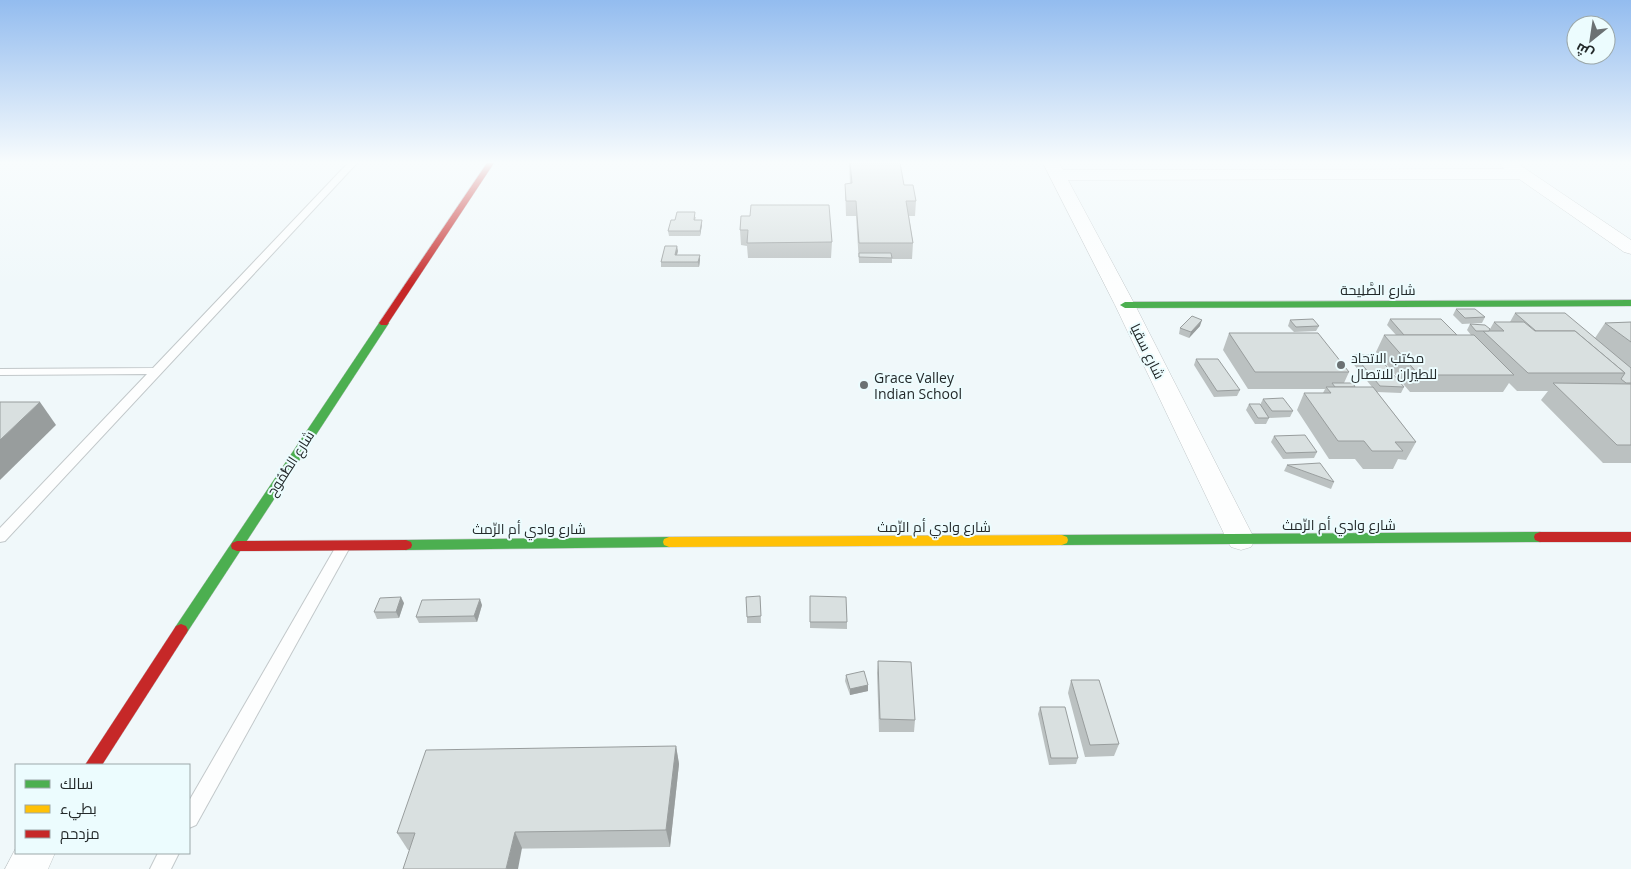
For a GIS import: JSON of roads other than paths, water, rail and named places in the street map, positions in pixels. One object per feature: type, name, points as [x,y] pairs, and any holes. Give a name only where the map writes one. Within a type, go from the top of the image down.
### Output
[{"type":"street","name":"شارع الطُّمُوح","points":[[94,764],[464,204]]},
{"type":"street","name":"شارع سقيا","points":[[1072,204],[1125,305],[1241,540]]},
{"type":"street","points":[[1566,204],[1631,248]]},
{"type":"street","name":"شارع الصَّلِيحة","points":[[1125,305],[1631,302]]},
{"type":"street","name":"شارع وادِي أم الرِّمث","points":[[237,546],[343,547],[496,543],[1631,537]]},
{"type":"street","points":[[26,869],[35,854]]},
{"type":"lane","points":[[0,537],[315,204]]},
{"type":"lane","points":[[0,372],[156,371]]},
{"type":"lane","points":[[190,816],[343,547]]},
{"type":"lane","points":[[160,869],[168,854]]},
{"type":"place","name":"مكتب الاتحاد للطيران للاتصال","points":[[1341,365]]},
{"type":"place","name":"Grace Valley Indian School","points":[[864,385]]}]
